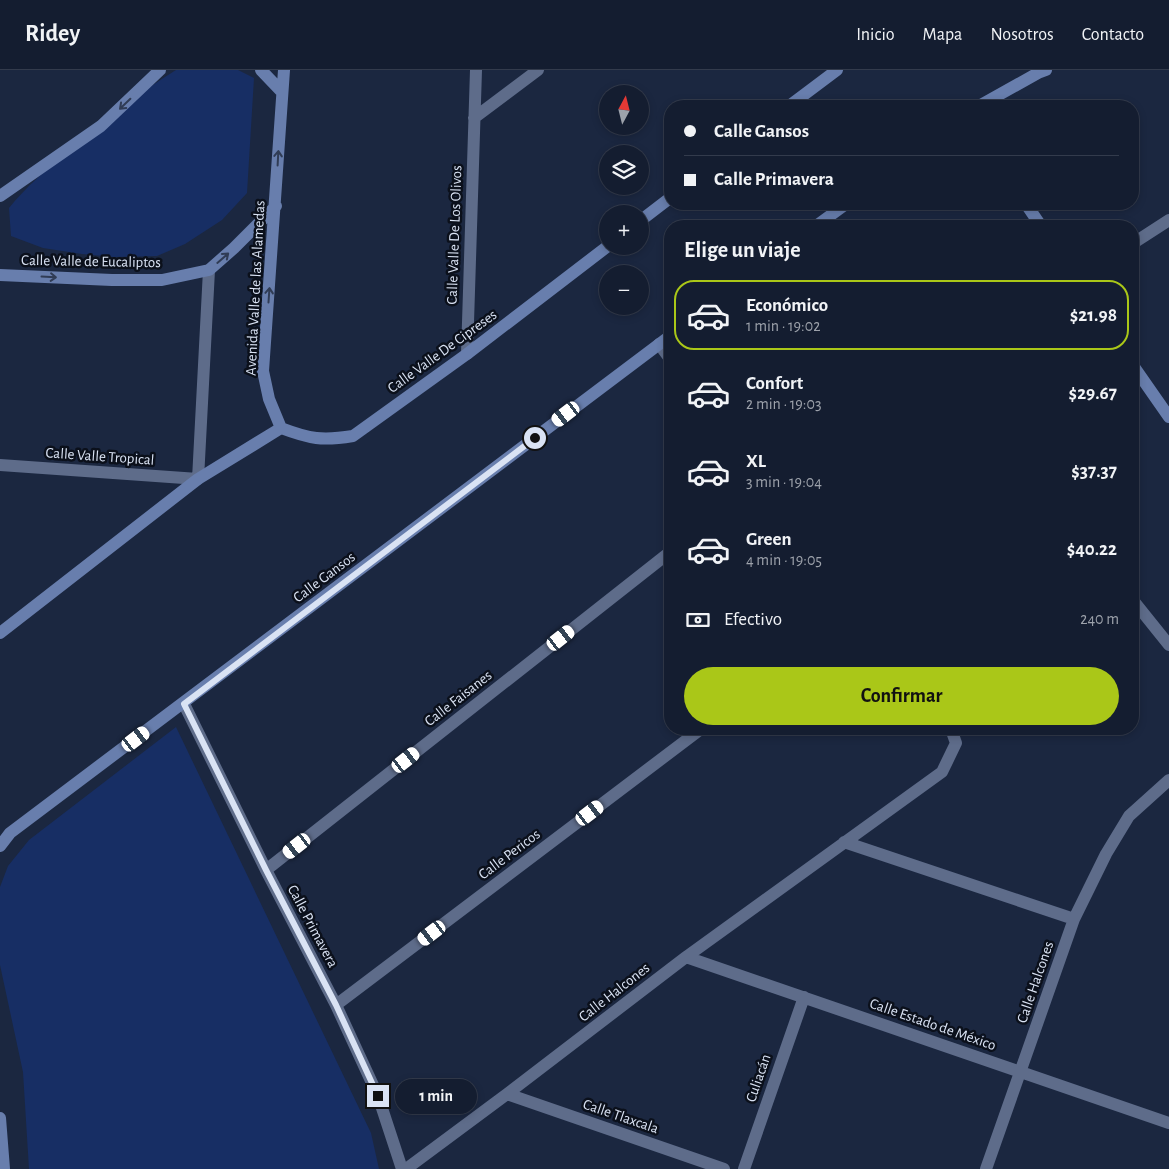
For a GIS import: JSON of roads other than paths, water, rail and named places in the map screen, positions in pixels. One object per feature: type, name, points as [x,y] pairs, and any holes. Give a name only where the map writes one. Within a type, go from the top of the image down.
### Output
[{"type":"street","points":[[0,196],[101,126],[160,70]]},
{"type":"street","points":[[261,70],[282,92]]},
{"type":"street","name":"Avenida Valle de las Alamedas","points":[[281,428],[269,399],[263,371],[284,70]]},
{"type":"street","name":"Calle Valle De Los Olivos","points":[[467,354],[476,70]]},
{"type":"street","points":[[474,118],[538,70]]},
{"type":"street","points":[[797,100],[836,70]]},
{"type":"street","points":[[990,100],[1041,71]]},
{"type":"street","points":[[649,214],[664,203]]},
{"type":"street","name":"Calle Valle de Eucaliptos","points":[[0,275],[112,280],[162,280],[209,270],[276,206]]},
{"type":"street","points":[[824,220],[838,210]]},
{"type":"street","points":[[1139,239],[1169,220]]},
{"type":"street","name":"Calle Valle De Cipreses","points":[[281,428],[305,437],[332,439],[353,436],[467,354],[599,253]]},
{"type":"street","points":[[198,479],[209,270]]},
{"type":"street","name":"Calle Gansos","points":[[0,846],[10,833],[184,704],[664,340]]},
{"type":"street","points":[[659,344],[664,351]]},
{"type":"street","points":[[1139,374],[1169,417]]},
{"type":"street","points":[[0,633],[198,479],[281,428]]},
{"type":"street","name":"Calle Valle Tropical","points":[[0,466],[198,479]]},
{"type":"street","name":"Calle Faisanes","points":[[266,870],[664,557]]},
{"type":"street","points":[[1139,607],[1169,644]]},
{"type":"street","name":"Calle Primavera","points":[[184,704],[266,870],[336,1005],[378,1096],[402,1169]]},
{"type":"street","name":"Calle Pericos","points":[[336,1005],[694,735]]},
{"type":"street","name":"Calle Halcones","points":[[406,1169],[686,956],[942,772],[956,744],[953,735]]},
{"type":"street","name":"Calle Halcones","points":[[986,1169],[1074,919],[1106,854],[1129,816],[1169,780]]},
{"type":"street","points":[[844,842],[1074,919]]},
{"type":"street","name":"Calle Estado de México","points":[[686,956],[1169,1123]]},
{"type":"street","name":"Culiacán","points":[[744,1169],[804,997]]},
{"type":"street","name":"Calle Tlaxcala","points":[[507,1094],[724,1169]]},
{"type":"street","points":[[0,1118],[4,1169]]}]
